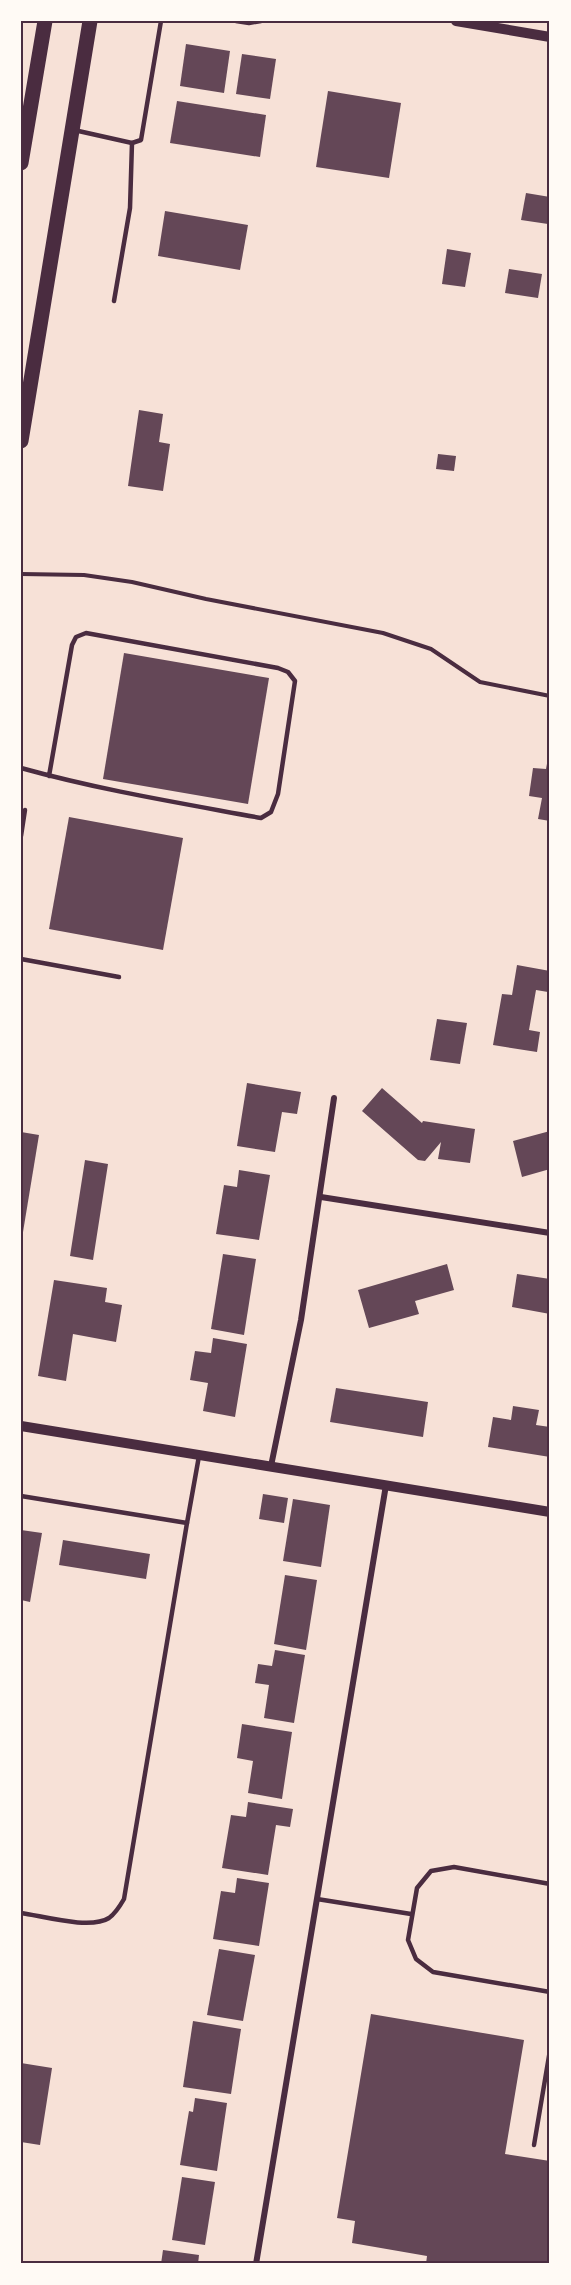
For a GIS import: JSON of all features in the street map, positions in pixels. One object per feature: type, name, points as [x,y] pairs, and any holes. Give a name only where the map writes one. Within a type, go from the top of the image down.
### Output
[{"type":"main road","points":[[21,163],[45,21]]},
{"type":"main road","points":[[21,441],[90,21]]},
{"type":"street","points":[[456,21],[550,37]]},
{"type":"street","points":[[271,1466],[302,1320],[334,1098]]},
{"type":"street","points":[[321,1197],[550,1233]]},
{"type":"street","points":[[21,1426],[550,1512]]},
{"type":"street","points":[[256,2264],[386,1485]]},
{"type":"lane","points":[[71,130],[132,143],[141,140],[161,21]]},
{"type":"lane","points":[[236,21],[249,23],[261,21]]},
{"type":"lane","points":[[114,301],[130,208],[132,143]]},
{"type":"lane","points":[[21,768],[49,776],[109,791],[261,818],[271,812],[278,794],[295,681],[288,672],[278,668],[86,633],[76,637],[72,645],[49,776]]},
{"type":"lane","points":[[21,836],[25,810]]},
{"type":"lane","points":[[21,959],[119,977]]},
{"type":"lane","points":[[21,1913],[76,1922],[99,1922],[109,1918],[117,1911],[124,1899],[199,1455]]},
{"type":"lane","points":[[21,1496],[187,1523]]},
{"type":"lane","points":[[550,1884],[454,1867],[431,1871],[417,1888],[408,1940],[416,1959],[433,1972],[550,1992]]},
{"type":"lane","points":[[317,1899],[411,1914]]},
{"type":"lane","points":[[534,2145],[550,2050]]},
{"type":"path","points":[[21,574],[84,574],[383,633],[431,650],[480,682],[550,696]]},
{"type":"building","points":[[186,44],[230,51],[224,93],[180,86]]},
{"type":"building","points":[[242,54],[276,59],[270,99],[236,94]]},
{"type":"building","points":[[328,91],[401,103],[389,178],[316,167]]},
{"type":"building","points":[[177,101],[266,115],[260,157],[170,143]]},
{"type":"building","points":[[526,193],[550,197],[548,224],[521,220]]},
{"type":"building","points":[[165,211],[248,225],[240,270],[158,256]]},
{"type":"building","points":[[447,249],[471,253],[465,287],[442,284]]},
{"type":"building","points":[[509,269],[542,274],[538,298],[505,293]]},
{"type":"building","points":[[139,410],[163,414],[159,442],[170,444],[163,491],[128,486]]},
{"type":"building","points":[[438,454],[456,456],[454,471],[436,469]]},
{"type":"building","points":[[124,653],[269,678],[248,804],[103,779]]},
{"type":"building","points":[[549,753],[550,821],[538,819],[542,798],[529,796],[533,768],[546,769]]},
{"type":"building","points":[[69,817],[183,838],[163,950],[49,929]]},
{"type":"building","points":[[517,965],[550,971],[548,992],[536,990],[529,1030],[540,1032],[537,1052],[493,1045],[502,994],[512,995]]},
{"type":"building","points":[[437,1019],[467,1023],[460,1064],[430,1060]]},
{"type":"building","points":[[247,1083],[301,1092],[297,1114],[282,1112],[275,1152],[237,1146]]},
{"type":"building","points":[[382,1088],[422,1123],[423,1121],[475,1129],[470,1163],[438,1159],[441,1142],[425,1161],[418,1160],[362,1111]]},
{"type":"building","points":[[550,1131],[550,1169],[522,1177],[513,1141]]},
{"type":"building","points":[[21,1132],[39,1135],[22,1238],[21,1238]]},
{"type":"building","points":[[85,1160],[108,1164],[93,1260],[70,1256]]},
{"type":"building","points":[[239,1170],[270,1175],[259,1240],[216,1234],[224,1185],[237,1187]]},
{"type":"building","points":[[223,1254],[256,1259],[244,1335],[211,1329]]},
{"type":"building","points":[[447,1264],[454,1290],[415,1301],[419,1314],[369,1328],[358,1290]]},
{"type":"building","points":[[517,1274],[550,1279],[550,1314],[512,1307]]},
{"type":"building","points":[[54,1280],[107,1288],[105,1302],[122,1305],[116,1342],[73,1334],[66,1381],[38,1376]]},
{"type":"building","points":[[213,1338],[247,1344],[235,1417],[203,1411],[208,1383],[190,1380],[195,1351],[211,1353]]},
{"type":"building","points":[[336,1388],[428,1402],[423,1437],[330,1422]]},
{"type":"building","points":[[513,1406],[539,1410],[536,1425],[550,1427],[550,1457],[488,1447],[493,1417],[511,1420]]},
{"type":"building","points":[[263,1494],[288,1498],[284,1523],[259,1519]]},
{"type":"building","points":[[293,1499],[330,1505],[321,1567],[283,1561]]},
{"type":"building","points":[[21,1530],[42,1533],[30,1602],[21,1600]]},
{"type":"building","points":[[63,1540],[150,1554],[146,1579],[59,1565]]},
{"type":"building","points":[[285,1575],[317,1580],[306,1650],[274,1644]]},
{"type":"building","points":[[275,1650],[305,1655],[294,1723],[264,1718],[269,1685],[255,1683],[258,1664],[272,1666]]},
{"type":"building","points":[[242,1724],[292,1732],[282,1799],[248,1793],[253,1761],[237,1758]]},
{"type":"building","points":[[248,1802],[293,1809],[290,1827],[276,1825],[268,1875],[222,1868],[231,1815],[246,1817]]},
{"type":"building","points":[[237,1878],[269,1883],[259,1946],[213,1939],[221,1891],[235,1893]]},
{"type":"building","points":[[219,1949],[255,1955],[243,2021],[207,2015]]},
{"type":"building","points":[[371,2014],[524,2040],[505,2154],[550,2161],[550,2264],[426,2264],[427,2256],[352,2243],[355,2221],[337,2218]]},
{"type":"building","points":[[193,2021],[241,2029],[231,2094],[183,2087]]},
{"type":"building","points":[[21,2063],[52,2068],[40,2145],[21,2142]]},
{"type":"building","points":[[195,2098],[227,2103],[217,2171],[180,2165],[189,2111],[193,2112]]},
{"type":"building","points":[[182,2177],[215,2182],[205,2245],[172,2240]]},
{"type":"building","points":[[163,2250],[199,2255],[198,2264],[161,2264]]}]
